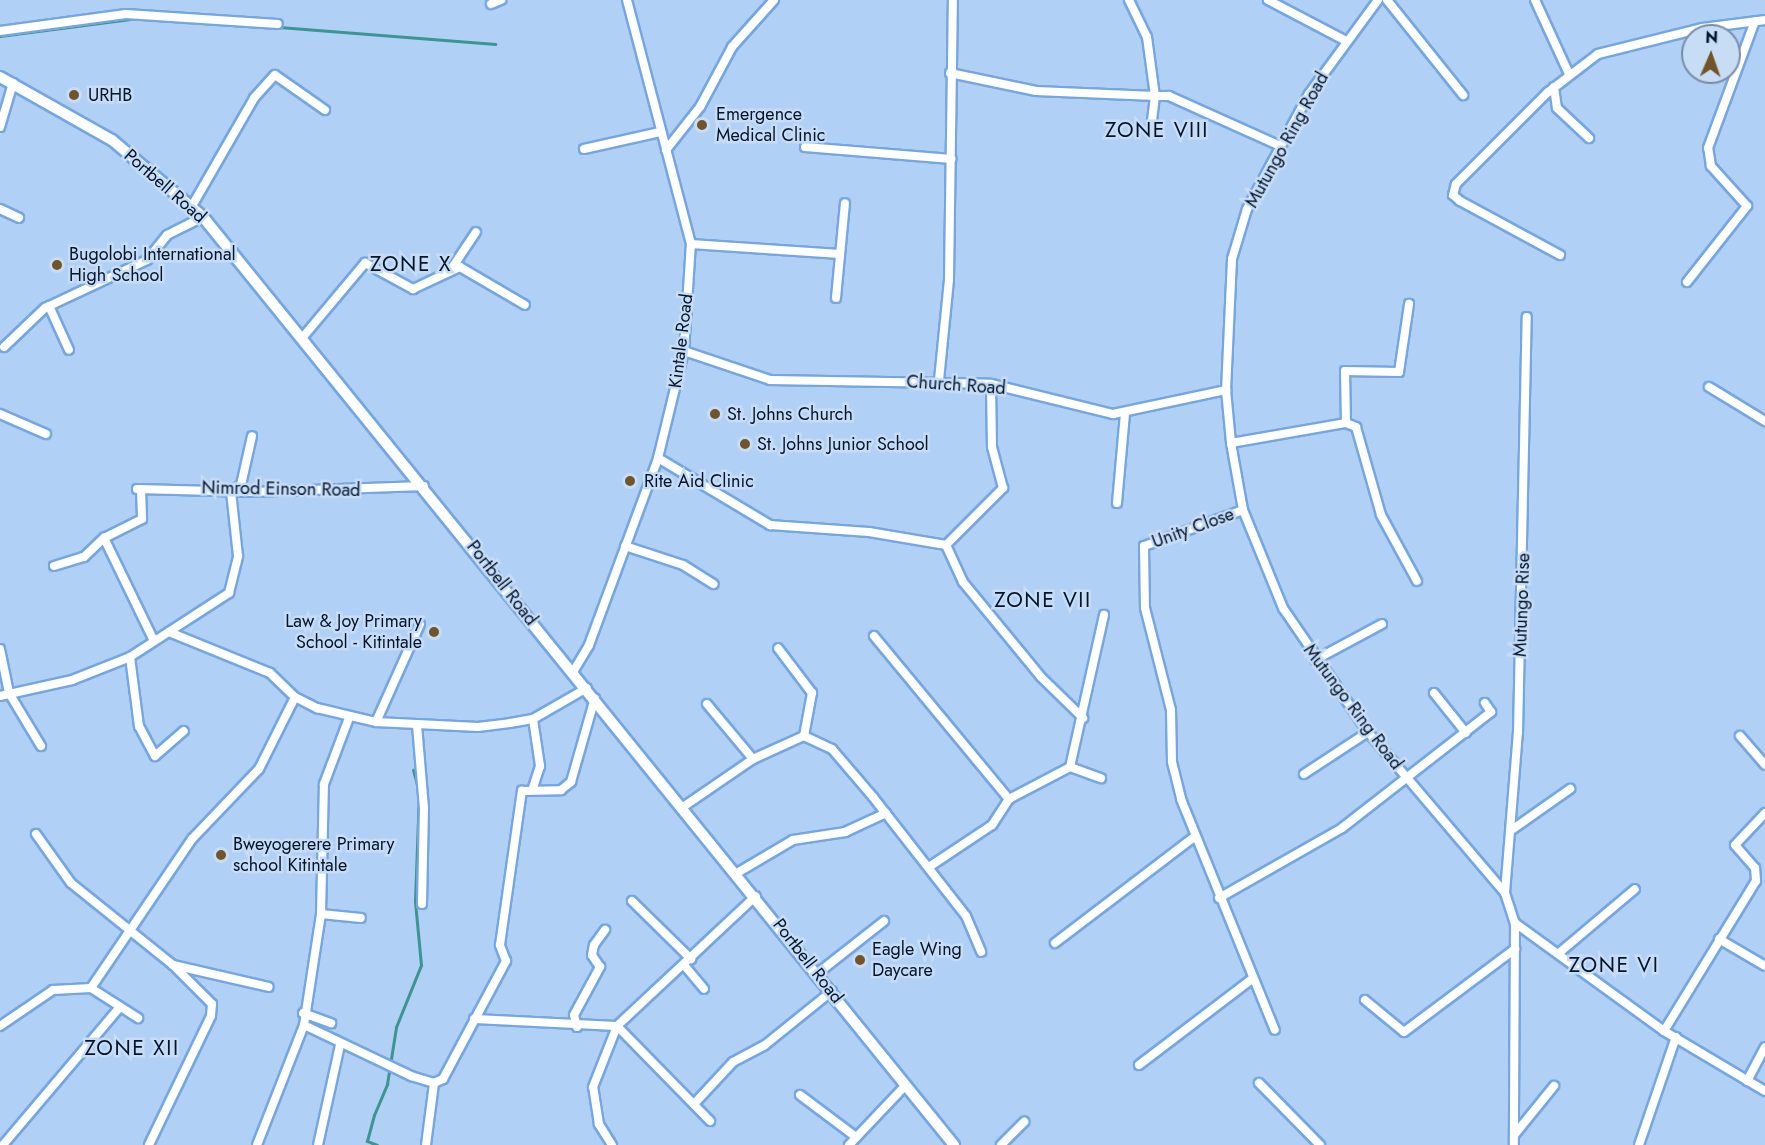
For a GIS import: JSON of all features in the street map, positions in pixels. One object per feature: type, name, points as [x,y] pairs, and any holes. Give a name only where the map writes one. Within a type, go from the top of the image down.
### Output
[{"type":"main road","name":"Portbell Road","points":[[0,77],[112,140],[203,216],[425,486],[954,1145]]},
{"type":"street","points":[[491,4],[501,0]]},
{"type":"street","name":"Kintale Road","points":[[573,672],[625,546],[658,458],[684,351],[691,244],[627,0]]},
{"type":"street","points":[[666,150],[700,107],[732,47],[774,0]]},
{"type":"street","points":[[939,380],[952,159],[950,73],[953,0]]},
{"type":"street","points":[[1129,0],[1147,37],[1155,96],[1151,130]]},
{"type":"street","points":[[1268,0],[1346,41]]},
{"type":"street","name":"Mutungo Ring Road","points":[[1378,0],[1346,41],[1280,146],[1247,209],[1232,260],[1226,390],[1231,443],[1243,510],[1283,609],[1315,660],[1368,732],[1505,893]]},
{"type":"street","points":[[1387,0],[1463,95]]},
{"type":"street","points":[[1535,0],[1569,74]]},
{"type":"street","points":[[0,31],[126,14],[278,24]]},
{"type":"street","points":[[1560,255],[1460,201],[1453,190],[1569,74],[1618,47],[1765,20]]},
{"type":"street","points":[[1687,282],[1747,206],[1711,166],[1708,148],[1755,21]]},
{"type":"street","points":[[950,73],[1035,91],[1155,96],[1216,114],[1280,146]]},
{"type":"street","points":[[192,206],[254,98],[275,75],[325,110]]},
{"type":"street","points":[[0,127],[13,83]]},
{"type":"street","points":[[1554,87],[1557,108],[1589,138]]},
{"type":"street","points":[[584,149],[660,132]]},
{"type":"street","points":[[805,147],[952,159]]},
{"type":"street","points":[[836,298],[845,203]]},
{"type":"street","points":[[0,209],[19,218]]},
{"type":"street","points":[[4,347],[49,306],[147,260],[167,235],[203,216]]},
{"type":"street","points":[[303,337],[365,263],[413,289],[452,268],[476,231]]},
{"type":"street","points":[[691,244],[840,254]]},
{"type":"street","points":[[452,268],[525,305]]},
{"type":"street","points":[[1346,423],[1345,371],[1399,372],[1409,304]]},
{"type":"street","points":[[49,306],[69,350]]},
{"type":"street","name":"Mutungo Rise","points":[[1505,893],[1513,829],[1527,317]]},
{"type":"street","name":"Church Road","points":[[684,351],[799,384],[939,380],[991,384],[1125,414]]},
{"type":"street","points":[[946,545],[1003,488],[992,447],[991,384]]},
{"type":"street","points":[[1709,387],[1765,421]]},
{"type":"street","points":[[1117,503],[1125,414],[1176,396],[1226,390]]},
{"type":"street","points":[[0,414],[46,434]]},
{"type":"street","points":[[1231,443],[1346,423],[1356,427],[1381,515],[1417,581]]},
{"type":"street","points":[[0,696],[72,680],[130,657],[236,584],[231,492],[241,485],[252,435]]},
{"type":"street","points":[[658,458],[770,525],[869,532],[946,545]]},
{"type":"street","name":"Nimrod Einson Road","points":[[104,538],[142,519],[139,489],[231,492],[404,491],[425,486]]},
{"type":"street","name":"Unity Close","points":[[1194,837],[1172,762],[1171,710],[1144,608],[1144,546],[1243,510]]},
{"type":"street","points":[[54,566],[84,557],[104,538],[154,641]]},
{"type":"street","points":[[946,545],[963,582],[1041,677],[1083,718]]},
{"type":"street","points":[[625,546],[683,565],[713,584]]},
{"type":"street","points":[[1070,767],[1083,718],[1104,615]]},
{"type":"street","points":[[376,722],[420,624]]},
{"type":"street","points":[[1315,660],[1382,624]]},
{"type":"street","points":[[169,632],[270,673],[295,697],[349,718],[376,722],[478,727],[533,719],[587,688]]},
{"type":"street","points":[[874,636],[1009,799]]},
{"type":"street","points":[[778,648],[812,693],[804,736]]},
{"type":"street","points":[[0,649],[9,693],[41,746]]},
{"type":"street","points":[[130,657],[139,726],[155,756],[184,731]]},
{"type":"street","points":[[1434,693],[1466,733]]},
{"type":"street","points":[[91,988],[192,839],[259,769],[295,697]]},
{"type":"street","points":[[304,1025],[340,1045],[434,1083],[443,1079],[457,1059],[474,1019],[506,961],[499,953],[503,909],[522,791],[533,787],[561,790],[571,782],[595,698]]},
{"type":"street","points":[[1219,898],[1342,828],[1405,776],[1466,733],[1491,712],[1485,703]]},
{"type":"street","points":[[707,704],[753,759]]},
{"type":"street","points":[[257,1145],[304,1025],[303,1013],[321,914],[324,784],[349,718]]},
{"type":"street","points":[[533,719],[540,766],[533,787]]},
{"type":"street","points":[[417,725],[424,808],[422,904]]},
{"type":"street","points":[[1304,774],[1368,732]]},
{"type":"street","points":[[683,807],[753,759],[804,736],[832,749],[929,867],[972,926],[981,952]]},
{"type":"street","points":[[1740,736],[1765,765]]},
{"type":"street","points":[[929,867],[992,825],[1009,799],[1070,767],[1101,778]]},
{"type":"street","points":[[1513,829],[1570,789]]},
{"type":"street","points":[[737,873],[793,840],[845,832],[886,813]]},
{"type":"street","points":[[1664,1031],[1719,939],[1762,874],[1735,845],[1765,813]]},
{"type":"street","points":[[36,834],[71,884],[131,929],[210,1001],[213,1011],[149,1145]]},
{"type":"street","points":[[1055,943],[1194,837],[1275,1030]]},
{"type":"street","points":[[1559,952],[1635,889]]},
{"type":"street","points":[[1505,893],[1515,923],[1514,1145]]},
{"type":"street","points":[[612,1145],[599,1124],[593,1086],[617,1026],[756,896]]},
{"type":"street","points":[[632,900],[688,962],[704,989]]},
{"type":"street","points":[[321,914],[361,918]]},
{"type":"street","points":[[818,973],[884,921]]},
{"type":"street","points":[[1515,923],[1559,952],[1664,1031],[1677,1036],[1765,1091]]},
{"type":"street","points":[[577,1027],[574,1015],[600,967],[592,955],[594,945],[605,930]]},
{"type":"street","points":[[1719,939],[1765,966]]},
{"type":"street","points":[[1365,1000],[1404,1032],[1515,949]]},
{"type":"street","points":[[173,965],[269,987]]},
{"type":"street","points":[[1139,1065],[1252,979]]},
{"type":"street","points":[[0,1026],[53,990],[91,988],[138,1018]]},
{"type":"street","points":[[694,1104],[733,1062],[765,1045],[832,991]]},
{"type":"street","points":[[3,1145],[120,1006]]},
{"type":"street","points":[[303,1013],[331,1023]]},
{"type":"street","points":[[474,1019],[577,1027],[617,1026],[710,1120]]},
{"type":"street","points":[[1639,1145],[1677,1036]]},
{"type":"street","points":[[318,1145],[340,1045]]},
{"type":"street","points":[[1747,1081],[1765,1047]]},
{"type":"street","points":[[426,1145],[434,1083]]},
{"type":"street","points":[[1259,1083],[1320,1145]]},
{"type":"street","points":[[849,1145],[906,1085]]},
{"type":"street","points":[[1515,1134],[1554,1086]]},
{"type":"street","points":[[800,1095],[856,1137]]},
{"type":"street","points":[[1001,1145],[1024,1122]]},
{"type":"waterway","points":[[0,36],[138,18]]},
{"type":"waterway","points":[[279,27],[495,44]]},
{"type":"waterway","points":[[377,1145],[367,1141],[374,1115],[387,1084],[396,1027],[421,965],[415,901],[419,792],[413,770]]},
{"type":"place","name":"URHB","points":[[74,95]]},
{"type":"place","name":"Emergence Medical Clinic","points":[[702,125]]},
{"type":"place","name":"Bugolobi International High School","points":[[57,265]]},
{"type":"place","name":"St. Johns Church","points":[[715,414]]},
{"type":"place","name":"St. Johns Junior School","points":[[745,444]]},
{"type":"place","name":"Rite Aid Clinic","points":[[630,481]]},
{"type":"place","name":"Law & Joy Primary School - Kitintale","points":[[434,632]]},
{"type":"place","name":"Bweyogerere Primary school Kitintale","points":[[221,855]]},
{"type":"place","name":"Eagle Wing Daycare","points":[[860,960]]},
{"type":"district","name":"ZONE VIII","points":[[1157,130]]},
{"type":"district","name":"ZONE X","points":[[411,264]]},
{"type":"district","name":"ZONE VII","points":[[1043,600]]},
{"type":"district","name":"ZONE VI","points":[[1614,965]]},
{"type":"district","name":"ZONE XII","points":[[132,1048]]}]
